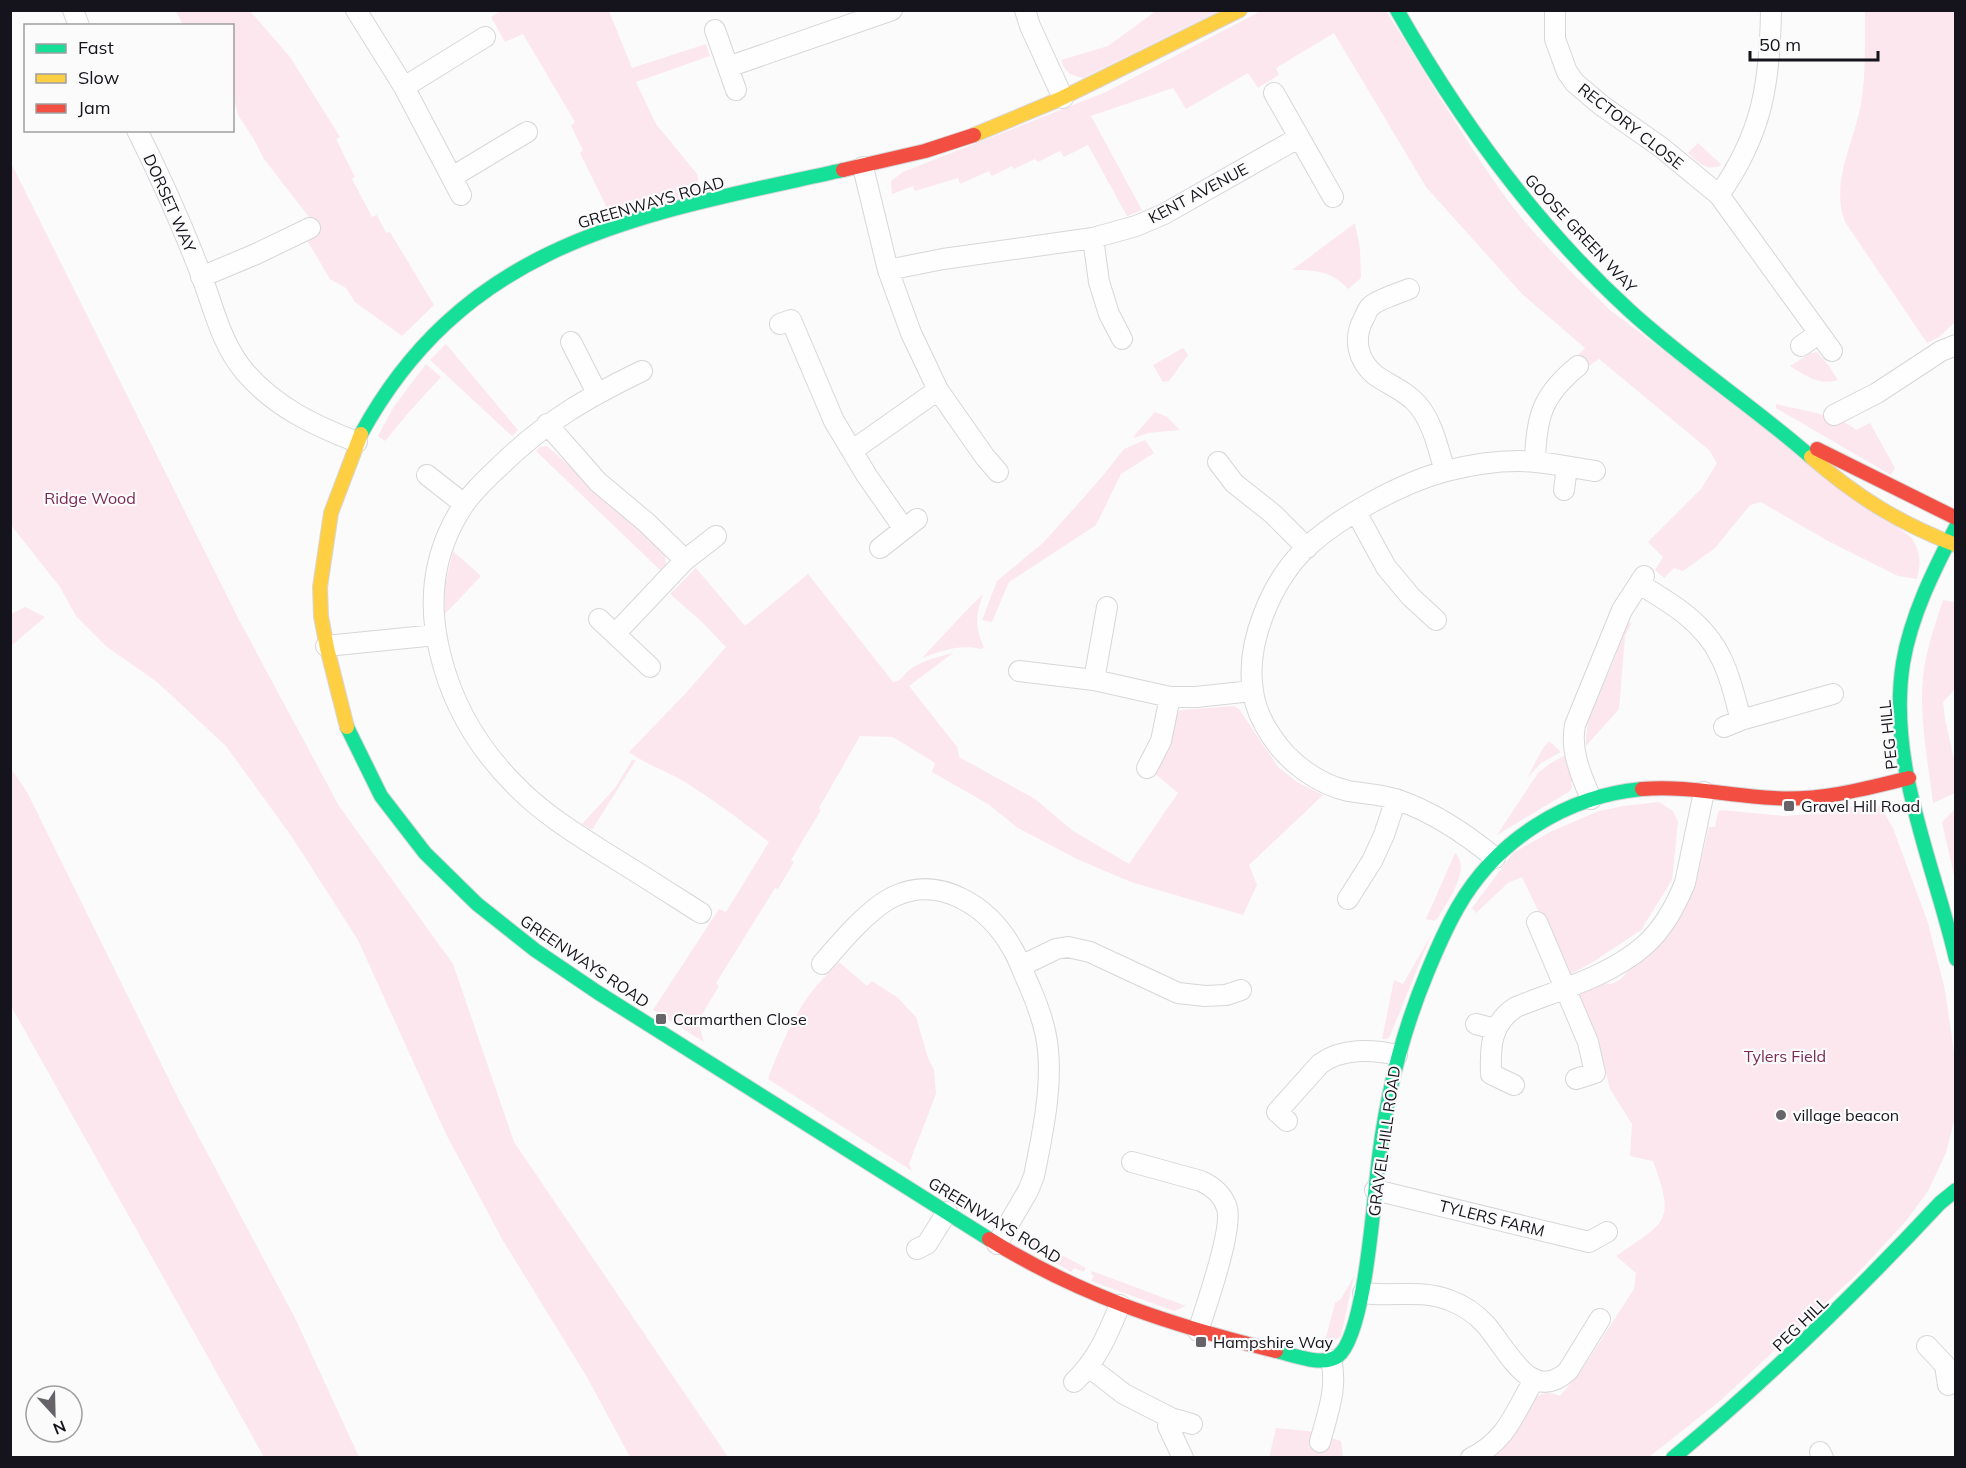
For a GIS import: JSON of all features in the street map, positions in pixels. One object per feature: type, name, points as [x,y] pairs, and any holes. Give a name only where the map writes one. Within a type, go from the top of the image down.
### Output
[{"type":"street","points":[[356,10],[404,87],[456,186],[527,132]]},
{"type":"street","points":[[728,68],[892,10]]},
{"type":"street","points":[[1025,10],[1063,98]]},
{"type":"street","name":"GREENWAYS ROAD","points":[[1240,10],[1188,38],[997,127],[932,149],[863,167],[652,215],[582,238],[538,258],[481,293],[425,340],[379,400],[357,442],[330,517],[320,591],[332,682],[353,745],[373,785],[421,849],[464,893],[545,958],[997,1244],[1057,1277],[1120,1305],[1198,1331],[1308,1359],[1331,1360]]},
{"type":"street","name":"GOOSE GREEN WAY","points":[[1397,10],[1412,38],[1458,109],[1508,178],[1610,293],[1678,353],[1860,496],[1890,515],[1952,544]]},
{"type":"street","name":"RECTORY CLOSE","points":[[1555,10],[1555,39],[1567,72],[1575,83],[1601,105],[1662,148],[1719,195],[1832,351]]},
{"type":"street","points":[[1719,195],[1740,163],[1758,122],[1769,60],[1771,10]]},
{"type":"street","points":[[715,30],[736,90]]},
{"type":"street","points":[[404,87],[485,37]]},
{"type":"street","points":[[1274,93],[1333,196]]},
{"type":"street","name":"DORSET WAY","points":[[137,132],[165,185],[225,343],[246,373],[285,409],[326,430],[357,442]]},
{"type":"street","name":"KENT AVENUE","points":[[888,270],[943,259],[1093,238],[1136,226],[1164,214],[1298,138]]},
{"type":"street","points":[[863,167],[888,270],[911,333],[938,390],[998,472]]},
{"type":"street","points":[[201,277],[301,238]]},
{"type":"street","points":[[1093,238],[1099,282],[1109,314],[1122,339]]},
{"type":"street","points":[[1409,289],[1367,301],[1357,339],[1363,360],[1375,375],[1415,401],[1423,411],[1445,471]]},
{"type":"street","points":[[780,324],[791,320],[834,421],[867,476],[910,524],[880,548]]},
{"type":"street","points":[[1801,346],[1818,334]]},
{"type":"street","points":[[571,342],[597,393]]},
{"type":"street","points":[[1834,414],[1878,393],[1941,351],[1956,345]]},
{"type":"street","points":[[1535,462],[1536,434],[1541,413],[1549,395],[1562,379],[1578,366]]},
{"type":"street","points":[[642,371],[597,393],[547,424],[521,445],[464,504],[441,552],[436,570],[432,608],[444,668],[463,717],[495,764],[533,802],[559,823],[668,882],[701,913]]},
{"type":"street","points":[[853,450],[938,390]]},
{"type":"street","points":[[547,424],[598,482],[647,523],[685,560]]},
{"type":"street","name":"GOOSE GREEN WAY","points":[[1785,435],[1855,466],[1956,518]]},
{"type":"street","points":[[1218,462],[1234,483],[1273,514],[1307,548]]},
{"type":"street","points":[[1495,858],[1448,824],[1425,811],[1396,799],[1347,790],[1322,782],[1287,756],[1272,738],[1260,716],[1252,691],[1254,642],[1274,592],[1307,548],[1356,512],[1381,498],[1414,482],[1445,471],[1472,466],[1535,462],[1595,471]]},
{"type":"street","points":[[1564,490],[1567,467]]},
{"type":"street","points":[[427,476],[464,504]]},
{"type":"street","points":[[1356,512],[1386,567],[1411,597],[1436,620]]},
{"type":"street","name":"PEG HILL","points":[[1956,527],[1952,544],[1931,578],[1913,621],[1901,673],[1900,721],[1909,778],[1930,867],[1956,959]]},
{"type":"street","points":[[615,634],[685,560],[716,536]]},
{"type":"street","points":[[1931,578],[1949,574]]},
{"type":"street","points":[[1591,799],[1574,749],[1575,725],[1622,610],[1641,580],[1689,618],[1710,639],[1721,656],[1728,673],[1733,724],[1833,694]]},
{"type":"street","points":[[1094,680],[1107,607]]},
{"type":"street","points":[[599,620],[650,667]]},
{"type":"street","points":[[326,646],[436,635]]},
{"type":"street","points":[[1019,671],[1094,680],[1170,697],[1252,691]]},
{"type":"street","points":[[1147,768],[1161,741],[1170,697]]},
{"type":"street","name":"GRAVEL HILL ROAD","points":[[1331,1360],[1338,1356],[1349,1339],[1363,1293],[1382,1132],[1397,1055],[1431,962],[1450,922],[1461,901],[1495,858],[1528,829],[1566,809],[1612,793],[1649,788],[1789,799],[1817,797],[1909,778]]},
{"type":"street","points":[[1514,1085],[1491,1074],[1491,1056],[1486,1026],[1516,1007],[1611,968],[1632,955],[1655,936],[1685,884],[1704,792]]},
{"type":"street","points":[[1356,894],[1384,835],[1396,799]]},
{"type":"street","points":[[822,964],[879,905],[913,890],[932,889],[964,898],[993,922],[1011,946],[1045,1028],[1048,1076],[1034,1176],[1028,1191],[997,1244]]},
{"type":"street","points":[[1537,922],[1588,1042],[1594,1063],[1595,1073],[1576,1079]]},
{"type":"street","points":[[1020,966],[1056,949],[1068,947],[1090,952],[1178,993],[1216,996],[1241,990]]},
{"type":"street","points":[[1287,1121],[1277,1112],[1320,1064],[1328,1059],[1356,1051],[1397,1055]]},
{"type":"street","points":[[1139,1170],[1201,1181],[1210,1185],[1227,1208],[1227,1231],[1198,1331]]},
{"type":"street","points":[[1940,1203],[1956,1173]]},
{"type":"street","name":"TYLERS FARM","points":[[1375,1190],[1589,1242],[1607,1232]]},
{"type":"street","points":[[1940,1203],[1956,1190]]},
{"type":"street","name":"PEG HILL","points":[[1673,1458],[1809,1339],[1860,1289],[1940,1203]]},
{"type":"street","points":[[917,1249],[927,1244],[947,1212]]},
{"type":"street","points":[[1363,1293],[1387,1295],[1418,1293],[1433,1295],[1463,1306],[1486,1325],[1522,1370],[1534,1380],[1549,1383],[1568,1371],[1600,1319]]},
{"type":"street","points":[[1074,1382],[1089,1367],[1103,1345],[1120,1305]]},
{"type":"street","points":[[1927,1346],[1951,1361],[1948,1385]]},
{"type":"street","points":[[1320,1443],[1334,1391],[1334,1370],[1331,1360]]},
{"type":"street","points":[[1089,1367],[1168,1426],[1183,1458]]},
{"type":"street","points":[[1472,1458],[1501,1435],[1515,1418],[1534,1380]]},
{"type":"street","points":[[1168,1426],[1192,1424]]},
{"type":"green space","points":[[176,11],[250,11],[290,57],[340,137],[336,139],[355,177],[352,179],[372,217],[377,215],[386,233],[390,232],[434,305],[402,336],[355,302],[346,288],[330,279],[307,240],[319,230],[264,159],[238,115],[234,100],[234,24],[182,24]]},
{"type":"green space","points":[[501,11],[609,11],[632,68],[706,44],[710,56],[636,82],[656,124],[697,174],[701,194],[613,220],[580,153],[583,150],[571,126],[575,122],[523,34],[505,42],[491,17]]},
{"type":"green space","points":[[1156,11],[1219,11],[1083,78],[1072,74],[1065,68],[1061,60],[1108,46]]},
{"type":"green space","points":[[1261,11],[1386,11],[1506,199],[1549,248],[1610,310],[1912,538],[1919,558],[1917,579],[1898,576],[1828,541],[1761,502],[1750,505],[1715,548],[1683,571],[1674,568],[1664,578],[1655,570],[1663,557],[1648,542],[1701,489],[1717,463],[1709,450],[1599,359],[1589,366],[1578,355],[1585,348],[1523,295],[1426,187],[1334,33],[1276,68],[1279,75],[1258,88],[1248,73],[1186,109],[1173,88],[1091,116],[1142,210],[1127,216],[1088,145],[1064,157],[1060,151],[1038,162],[1035,159],[1014,169],[1012,166],[992,176],[989,171],[960,184],[958,178],[915,191],[913,186],[892,194],[891,181],[903,172],[1106,92]]},
{"type":"green space","points":[[1865,11],[1955,11],[1955,322],[1939,337],[1927,343],[1845,222],[1841,207],[1842,177],[1863,92]]},
{"type":"green space","points":[[1698,143],[1722,165],[1708,167],[1688,153]]},
{"type":"green space","name":"Ridge Wood","points":[[11,163],[239,620],[339,806],[453,964],[514,1142],[728,1457],[630,1457],[587,1377],[502,1239],[446,1134],[358,940],[292,837],[226,746],[157,682],[107,647],[76,616],[60,587],[11,525]]},
{"type":"green space","points":[[1355,223],[1360,249],[1361,278],[1348,289],[1329,275],[1308,270],[1292,270]]},
{"type":"green space","points":[[446,344],[518,430],[512,436],[430,360]]},
{"type":"green space","points":[[1183,348],[1188,355],[1169,381],[1163,382],[1153,365]]},
{"type":"green space","points":[[1817,352],[1838,380],[1819,381],[1790,366],[1811,353]]},
{"type":"green space","points":[[426,364],[441,377],[385,441],[378,436],[393,408]]},
{"type":"green space","points":[[1776,404],[1840,420],[1856,430],[1870,423],[1895,468],[1891,475],[1776,408]]},
{"type":"green space","points":[[1155,412],[1167,417],[1180,430],[1148,433],[1134,438],[1133,437]]},
{"type":"green space","points":[[1145,440],[1154,453],[1121,474],[1096,525],[1009,582],[992,622],[982,620],[997,581],[1044,542],[1124,449]]},
{"type":"green space","points":[[547,446],[664,549],[666,564],[663,570],[659,569],[536,451],[540,447]]},
{"type":"green space","points":[[453,551],[481,576],[445,614],[445,585]]},
{"type":"green space","points":[[696,568],[745,626],[808,574],[893,682],[900,680],[918,665],[953,653],[909,686],[957,747],[959,757],[1035,799],[1073,831],[1129,864],[1178,793],[1154,773],[1175,713],[1180,710],[1234,706],[1239,709],[1278,767],[1297,782],[1323,795],[1249,865],[1257,885],[1243,915],[1131,882],[1077,859],[1018,828],[988,804],[932,772],[935,763],[893,737],[860,736],[819,808],[821,810],[791,860],[794,862],[778,889],[775,888],[716,983],[719,986],[698,1021],[704,1042],[653,1010],[719,909],[726,912],[769,842],[690,785],[629,752],[686,693],[726,647],[670,594]]},
{"type":"green space","points":[[983,594],[977,620],[984,647],[982,649],[966,647],[952,649],[922,658],[964,613]]},
{"type":"green space","points":[[1943,600],[1955,602],[1955,689],[1943,702],[1955,764],[1955,793],[1933,803],[1922,693],[1926,657]]},
{"type":"green space","points":[[25,607],[45,617],[11,646],[11,614]]},
{"type":"green space","points":[[1632,622],[1625,636],[1619,709],[1586,746],[1588,724],[1594,704],[1627,624]]},
{"type":"green space","points":[[1549,741],[1561,752],[1541,763],[1527,778],[1543,748]]},
{"type":"green space","points":[[1567,754],[1576,779],[1571,782],[1570,791],[1497,835],[1538,773]]},
{"type":"green space","points":[[632,760],[636,760],[592,830],[582,824],[615,788]]},
{"type":"green space","points":[[10,767],[27,792],[179,1100],[295,1318],[359,1457],[264,1457],[11,1006]]},
{"type":"green space","points":[[1659,802],[1673,811],[1678,822],[1672,880],[1641,930],[1593,962],[1569,975],[1522,877],[1508,883],[1476,913],[1472,908],[1513,853],[1550,832],[1599,811]]},
{"type":"green space","name":"Tylers Field","points":[[1869,803],[1880,806],[1893,828],[1928,923],[1945,990],[1954,1053],[1955,1117],[1946,1153],[1928,1191],[1906,1221],[1856,1275],[1721,1400],[1649,1457],[1487,1458],[1519,1429],[1532,1402],[1538,1396],[1549,1393],[1560,1396],[1581,1371],[1634,1289],[1636,1273],[1616,1256],[1656,1227],[1665,1209],[1660,1181],[1653,1161],[1630,1156],[1632,1124],[1610,1089],[1598,1041],[1577,995],[1580,991],[1601,983],[1612,984],[1621,979],[1659,944],[1695,887],[1709,827],[1715,827],[1718,812],[1721,810],[1784,816],[1824,813]]},
{"type":"green space","points":[[1955,809],[1955,880],[1942,822]]},
{"type":"green space","points":[[1455,853],[1460,860],[1461,868],[1452,895],[1438,918],[1434,921],[1426,919]]},
{"type":"green space","points":[[1431,935],[1390,1036],[1382,1039],[1394,980],[1403,984]]},
{"type":"green space","points":[[839,962],[867,986],[872,981],[897,997],[916,1017],[928,1058],[934,1070],[936,1094],[909,1164],[912,1171],[768,1079],[781,1046],[804,1003]]},
{"type":"green space","points":[[1028,1237],[1086,1268],[1084,1272],[1074,1268],[1071,1272],[1028,1246],[1025,1240]]},
{"type":"green space","points":[[1092,1271],[1186,1306],[1174,1311],[1091,1281],[1094,1276],[1091,1274]]},
{"type":"green space","points":[[1354,1276],[1341,1336],[1323,1349],[1335,1303],[1341,1299]]},
{"type":"green space","points":[[1276,1428],[1308,1431],[1341,1441],[1343,1457],[1269,1458]]},
{"type":"traffic: fast","points":[[1397,10],[1447,92],[1474,131],[1502,170],[1563,243],[1596,278],[1652,330],[1811,457]]},
{"type":"traffic: fast","points":[[361,434],[404,368],[454,316],[508,276],[568,245],[632,221],[699,202],[843,170]]},
{"type":"traffic: fast","points":[[1956,527],[1917,610],[1903,663],[1900,701],[1901,738],[1915,813],[1956,959]]},
{"type":"traffic: fast","points":[[347,727],[381,796],[425,853],[477,904],[535,950],[597,992],[989,1239]]},
{"type":"traffic: fast","points":[[1276,1351],[1308,1359],[1324,1360],[1338,1356],[1347,1344],[1361,1299],[1366,1271],[1380,1149],[1394,1072],[1417,997],[1458,907],[1492,862],[1535,826],[1586,801],[1614,793],[1642,789]]},
{"type":"traffic: fast","points":[[1673,1458],[1811,1335],[1940,1203],[1956,1190]]},
{"type":"traffic: slow","points":[[974,135],[1060,99],[1240,10]]},
{"type":"traffic: slow","points":[[347,727],[327,648],[321,616],[320,587],[331,513],[361,434]]},
{"type":"traffic: slow","points":[[1811,457],[1845,485],[1879,508],[1916,528],[1956,545]]},
{"type":"traffic: jam","points":[[843,170],[925,151],[974,135]]},
{"type":"traffic: jam","points":[[1817,449],[1956,518]]},
{"type":"traffic: jam","points":[[1642,789],[1675,788],[1758,797],[1808,798],[1909,778]]},
{"type":"traffic: jam","points":[[989,1239],[1058,1277],[1128,1307],[1164,1320],[1276,1351]]},
{"type":"place","name":"Gravel Hill Road","points":[[1789,806]]},
{"type":"place","name":"Carmarthen Close","points":[[661,1019]]},
{"type":"place","name":"village beacon","points":[[1781,1115]]},
{"type":"place","name":"Hampshire Way","points":[[1201,1342]]}]
